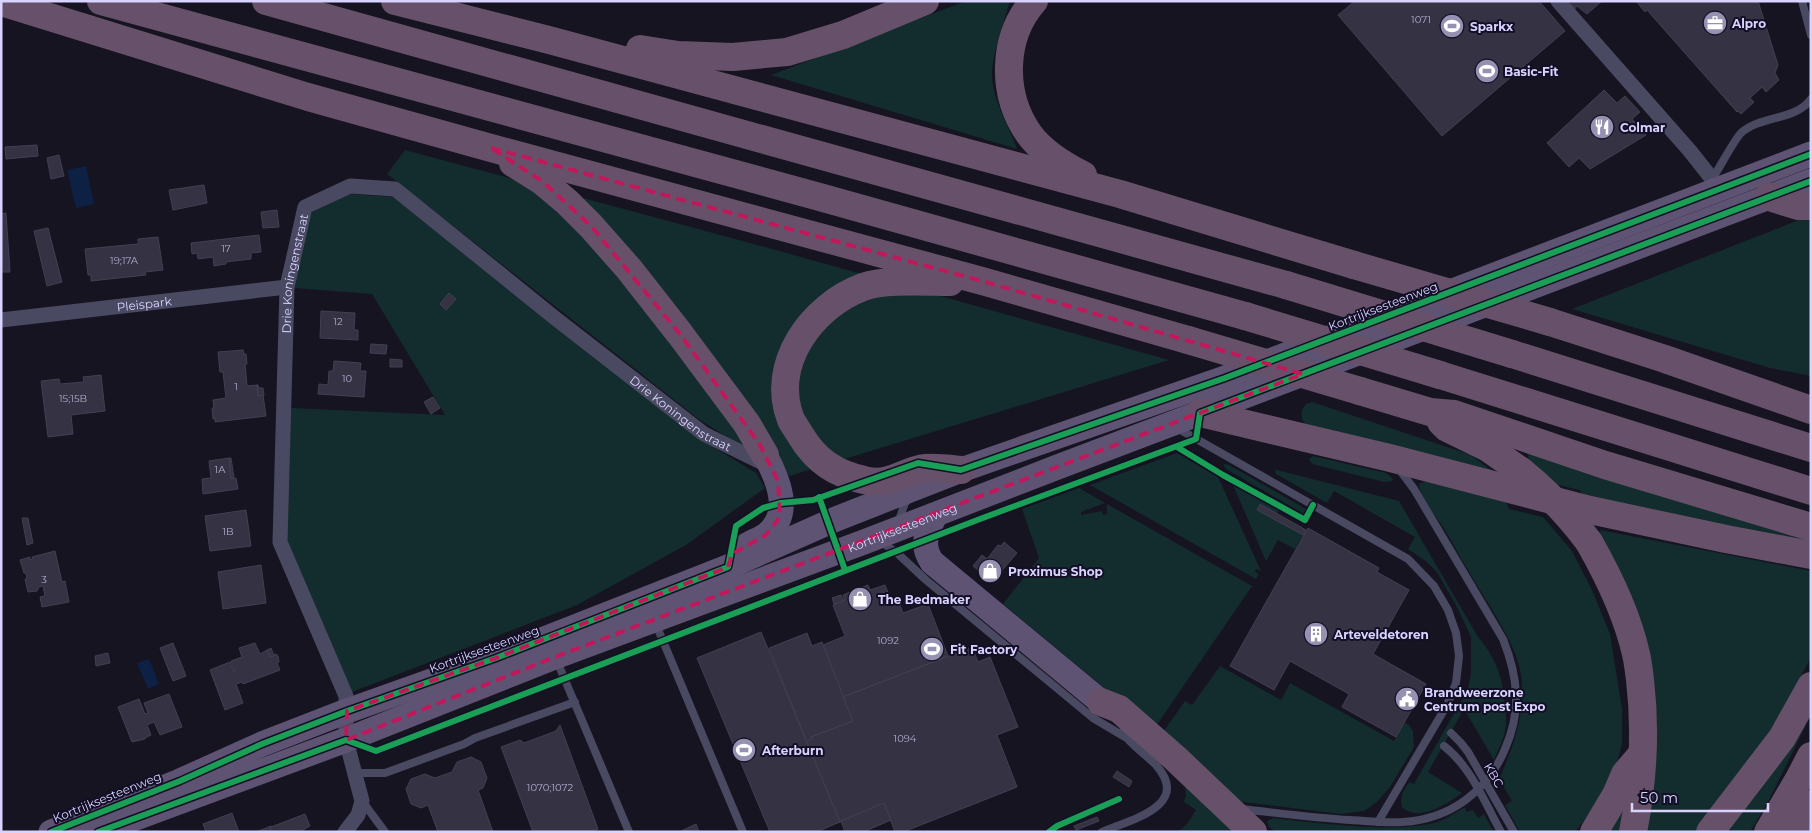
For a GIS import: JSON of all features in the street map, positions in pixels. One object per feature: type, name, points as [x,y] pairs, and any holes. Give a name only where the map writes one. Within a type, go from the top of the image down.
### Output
[{"type":"highway","points":[[101,1],[806,193],[1245,316],[1811,491]]},
{"type":"highway","points":[[266,1],[1286,285],[1811,448]]},
{"type":"highway","points":[[395,1],[549,40],[1120,194],[1550,322],[1662,358],[1811,410]]},
{"type":"highway","points":[[549,40],[590,41],[678,55],[733,57],[787,52],[842,35],[925,1]]},
{"type":"highway","points":[[1034,1],[1018,26],[1008,66],[1010,88],[1017,112],[1029,134],[1042,149],[1065,165],[1120,194]]},
{"type":"highway","points":[[1,2],[308,97],[982,281],[1430,412],[1454,414],[1605,465],[1811,526]]},
{"type":"highway","points":[[491,148],[542,181],[591,226],[629,269],[680,334],[747,424],[768,461]]},
{"type":"highway","points":[[1769,197],[1798,206],[1811,206]]},
{"type":"highway","points":[[961,470],[926,468],[883,482],[864,480],[830,468],[810,451],[791,420],[786,384],[789,361],[799,338],[818,315],[838,299],[864,286],[888,283],[982,281]]},
{"type":"highway","points":[[1662,358],[1727,376],[1811,391]]},
{"type":"highway","points":[[1430,412],[1447,428],[1488,448],[1521,471],[1545,491],[1577,526],[1604,568],[1616,595],[1637,654],[1643,710],[1643,753],[1638,807],[1633,832]]},
{"type":"highway","points":[[1200,413],[1390,458],[1590,510],[1811,555]]},
{"type":"highway","points":[[1710,832],[1782,738],[1811,686]]},
{"type":"highway","points":[[1109,713],[1119,709],[1175,758],[1253,832]]},
{"type":"highway","points":[[1594,832],[1616,795],[1625,774],[1643,753]]},
{"type":"highway","points":[[1768,832],[1811,756]]},
{"type":"highway","points":[[1796,832],[1811,804]]},
{"type":"main road","name":"Kortrijksesteenweg","points":[[51,832],[180,781],[262,744],[347,711],[496,658],[728,567],[836,519],[961,470],[1225,378],[1716,184],[1811,154]]},
{"type":"main road","name":"Kortrijksesteenweg","points":[[98,832],[346,740],[555,656],[864,542],[896,541],[935,515],[1811,181]]},
{"type":"main road","points":[[728,567],[732,554],[766,535],[776,525],[780,517],[781,498],[778,481],[768,461]]},
{"type":"main road","points":[[935,515],[925,541],[926,553],[932,562],[1109,713]]},
{"type":"street","points":[[1558,1],[1690,151],[1716,184]]},
{"type":"street","name":"Drie Koningenstraat","points":[[362,801],[346,740],[346,696],[280,542],[287,287],[305,207],[350,186],[395,190],[704,434],[768,461]]},
{"type":"street","name":"Pleispark","points":[[1,320],[287,287]]},
{"type":"street","points":[[345,832],[358,815],[362,801]]},
{"type":"lane","points":[[1802,1],[1811,35]]},
{"type":"lane","points":[[1716,184],[1741,133],[1759,123],[1805,107],[1811,100]]},
{"type":"lane","points":[[1171,425],[1408,559],[1434,586],[1448,610],[1456,633],[1459,656],[1456,683],[1446,705],[1378,822]]},
{"type":"lane","points":[[1228,808],[1378,822],[1404,822],[1439,815],[1478,791],[1500,763],[1510,738],[1516,702],[1516,686],[1512,662],[1503,639],[1414,489],[1390,458]]},
{"type":"lane","points":[[896,541],[905,503],[924,486]]},
{"type":"lane","name":"Kortrijksesteenweg","points":[[896,541],[926,580],[1093,718],[1125,737]]},
{"type":"lane","points":[[654,620],[743,832]]},
{"type":"lane","points":[[555,656],[629,832]]},
{"type":"lane","points":[[355,773],[385,773],[575,702]]},
{"type":"lane","points":[[1102,832],[1150,812],[1162,804],[1167,791],[1165,778],[1156,765],[1125,737],[1109,713]]},
{"type":"lane","name":"KBC","points":[[1451,734],[1468,752],[1514,832]]},
{"type":"lane","name":"KBC","points":[[1444,746],[1455,754],[1501,832]]},
{"type":"lane","points":[[362,801],[385,832]]},
{"type":"highlighted area","points":[[491,148],[982,281],[1303,374],[555,657],[346,740],[347,711],[496,658],[728,567],[732,554],[766,535],[780,517],[778,481],[760,445],[680,334],[591,226],[542,181]]},
{"type":"green space","points":[[966,1],[1010,1],[996,48],[992,76],[998,104],[1017,149],[771,75]]},
{"type":"green space","points":[[405,150],[783,252],[1169,360],[789,476],[780,462],[740,446],[696,417],[387,174]]},
{"type":"green space","points":[[349,194],[396,197],[697,437],[756,473],[765,488],[686,545],[577,605],[352,692],[285,544],[291,408],[445,415],[372,294],[294,288],[309,214]]},
{"type":"green space","points":[[1804,218],[1811,218],[1811,376],[1770,368],[1572,309]]},
{"type":"green space","points":[[1312,402],[1471,455],[1492,471],[1306,425],[1302,412],[1306,404]]},
{"type":"green space","points":[[1529,452],[1811,542],[1584,498],[1580,490],[1558,485],[1528,458]]},
{"type":"green space","points":[[1177,453],[1218,477],[1261,571],[1256,569],[1255,572],[1259,574],[1256,579],[1090,485]]},
{"type":"green space","points":[[1313,456],[1386,473],[1393,479],[1392,481],[1384,482],[1312,464],[1309,459]]},
{"type":"green space","points":[[1223,464],[1229,465],[1306,509],[1304,514],[1226,469]]},
{"type":"green space","points":[[1275,471],[1399,501],[1478,637],[1494,661],[1501,678],[1506,713],[1506,728],[1502,742],[1494,760],[1464,709],[1428,772],[1462,793],[1433,810],[1424,813],[1409,811],[1402,807],[1401,800],[1409,782],[1414,784],[1468,689],[1471,674],[1471,637],[1437,572],[1427,562],[1408,549],[1415,537],[1334,491],[1327,503],[1276,474]]},
{"type":"green space","points":[[1426,481],[1506,501],[1509,509],[1543,517],[1572,551],[1592,590],[1610,634],[1622,709],[1622,744],[1614,774],[1597,804],[1575,832],[1520,832],[1505,805],[1512,801],[1499,779],[1518,728],[1522,702],[1519,665],[1503,629],[1445,530],[1422,495],[1419,484]]},
{"type":"green space","points":[[1233,485],[1279,510],[1277,514],[1260,504],[1257,510],[1303,535],[1295,549],[1278,540],[1266,561]]},
{"type":"green space","points":[[1079,488],[1105,503],[1081,512],[1081,515],[1102,511],[1103,515],[1107,514],[1107,504],[1252,586],[1154,729],[1003,604],[1039,558],[1022,509]]},
{"type":"green space","points":[[1600,530],[1811,571],[1811,657],[1768,739],[1698,832],[1643,832],[1629,592],[1609,549],[1597,532],[1601,533]]},
{"type":"green space","points":[[1220,666],[1281,700],[1290,683],[1394,741],[1405,722],[1413,731],[1414,747],[1390,787],[1377,802],[1364,811],[1340,814],[1237,800],[1161,735],[1185,701],[1192,705]]},
{"type":"green space","points":[[1811,700],[1811,715],[1769,800],[1750,832],[1718,832]]},
{"type":"green space","points":[[1184,780],[1243,832],[1178,832],[1187,824],[1196,810],[1184,802],[1186,795]]},
{"type":"green space","points":[[1623,803],[1624,832],[1607,832]]},
{"type":"green space","points":[[1465,807],[1467,812],[1473,810],[1478,818],[1484,814],[1494,832],[1276,832],[1269,827],[1267,821],[1273,818],[1354,826],[1416,826],[1438,822]]},
{"type":"water","points":[[86,166],[94,204],[76,208],[67,170]]},
{"type":"water","points":[[149,659],[159,684],[148,689],[137,663]]},
{"type":"building","points":[[1355,1],[1539,1],[1565,31],[1442,136],[1338,15]]},
{"type":"building","points":[[1566,1],[1602,1],[1587,14],[1577,6],[1574,10]]},
{"type":"building","points":[[1636,1],[1758,1],[1778,65],[1775,73],[1779,80],[1766,92],[1762,87],[1750,98],[1754,102],[1741,114],[1737,112],[1647,10],[1645,12]]},
{"type":"building","name":"Colmar","points":[[1604,90],[1617,103],[1625,96],[1640,112],[1632,119],[1646,135],[1590,169],[1579,158],[1569,167],[1547,143]]},
{"type":"building","points":[[37,145],[38,156],[6,159],[5,147]]},
{"type":"building","points":[[59,155],[64,176],[51,179],[47,158]]},
{"type":"building","points":[[204,185],[207,203],[173,210],[169,190]]},
{"type":"building","points":[[277,210],[279,227],[263,228],[261,212]]},
{"type":"building","points":[[6,213],[10,272],[1,272],[1,214]]},
{"type":"building","points":[[48,228],[62,282],[47,286],[34,231]]},
{"type":"building","points":[[259,235],[261,252],[251,253],[251,259],[226,262],[226,264],[214,266],[213,257],[198,259],[197,253],[192,254],[191,243]]},
{"type":"building","points":[[158,237],[163,270],[145,272],[146,275],[91,281],[91,275],[88,275],[85,249],[138,244],[138,239]]},
{"type":"building","points":[[449,293],[456,299],[446,310],[440,304]]},
{"type":"building","points":[[321,311],[355,313],[354,330],[358,330],[358,340],[320,338]]},
{"type":"building","points":[[371,344],[387,345],[386,354],[370,353]]},
{"type":"building","points":[[243,350],[244,354],[246,354],[247,386],[257,385],[258,396],[263,395],[266,416],[215,422],[212,408],[214,408],[213,400],[226,398],[218,352]]},
{"type":"building","points":[[390,359],[402,360],[402,367],[390,367]]},
{"type":"building","points":[[334,361],[361,363],[360,371],[366,371],[364,397],[318,394],[319,384],[328,385],[329,371],[333,371]]},
{"type":"building","points":[[101,375],[105,411],[71,415],[73,434],[48,437],[41,381],[59,379],[60,384],[84,382],[83,377]]},
{"type":"building","points":[[257,385],[259,388],[263,388],[264,395],[258,396]]},
{"type":"building","points":[[433,397],[440,408],[431,414],[424,402]]},
{"type":"building","points":[[229,458],[231,458],[234,478],[231,479]]},
{"type":"building","points":[[229,458],[231,479],[236,478],[238,489],[203,494],[202,479],[211,478],[209,461]]},
{"type":"building","points":[[1260,504],[1306,530],[1303,535],[1257,510]]},
{"type":"building","points":[[246,510],[251,546],[210,551],[205,516]]},
{"type":"building","points":[[22,518],[28,518],[33,543],[27,545]]},
{"type":"building","name":"Arteveldetoren","points":[[1308,528],[1379,568],[1377,572],[1409,590],[1373,654],[1426,684],[1396,737],[1342,707],[1349,694],[1290,661],[1274,690],[1230,666]]},
{"type":"building","points":[[1004,542],[1017,553],[992,582],[973,566],[982,555],[987,559],[998,545],[1001,546]]},
{"type":"building","points":[[55,551],[62,582],[65,581],[69,602],[42,607],[40,597],[45,596],[43,586],[39,587],[37,591],[28,592],[25,579],[27,579],[26,573],[24,573],[20,560],[30,557],[30,560],[33,559],[32,557]]},
{"type":"building","points":[[261,565],[266,603],[223,609],[218,572]]},
{"type":"building","points":[[868,585],[870,590],[885,585],[891,600],[897,598],[903,613],[928,604],[948,656],[843,697],[823,645],[845,636],[833,605],[845,600],[843,595]]},
{"type":"building","points":[[841,595],[844,601],[834,604],[832,598]]},
{"type":"building","points":[[761,632],[840,822],[816,832],[770,832],[697,658]]},
{"type":"building","points":[[807,633],[812,646],[822,642],[853,721],[811,737],[812,739],[807,742],[769,648]]},
{"type":"building","points":[[173,643],[186,676],[173,681],[160,648]]},
{"type":"building","points":[[255,643],[260,654],[267,650],[270,657],[276,654],[278,656],[279,662],[277,663],[280,670],[243,684],[242,682],[236,684],[243,703],[225,710],[210,670],[230,662],[234,672],[231,661],[242,657],[239,648]]},
{"type":"building","points":[[972,647],[978,662],[990,657],[1018,727],[997,735],[1017,787],[903,832],[895,832],[884,803],[840,822],[807,742],[812,739],[811,737],[853,721],[843,697]]},
{"type":"building","points":[[271,648],[274,656],[270,657],[267,650]]},
{"type":"building","points":[[108,653],[110,663],[96,666],[95,656]]},
{"type":"building","points":[[169,694],[182,727],[160,735],[154,722],[147,725],[151,735],[145,739],[132,742],[118,707],[139,699],[145,714],[148,713],[144,703]]},
{"type":"building","points":[[560,725],[598,829],[589,832],[533,832],[501,747],[520,740],[524,743],[556,731]]},
{"type":"building","points":[[471,757],[481,762],[487,778],[483,788],[478,790],[493,832],[438,832],[428,805],[421,808],[411,804],[406,789],[411,779],[425,774],[435,778],[452,772],[457,762]]},
{"type":"building","points":[[1117,771],[1132,781],[1129,787],[1113,777]]},
{"type":"building","points":[[884,803],[891,820],[863,832],[845,832],[841,821]]},
{"type":"building","points":[[232,813],[239,832],[206,832],[203,824]]},
{"type":"building","points":[[305,814],[310,826],[299,832],[270,832],[271,827]]},
{"type":"building","points":[[1097,817],[1099,821],[1076,830],[1074,826]]},
{"type":"building","points":[[696,824],[699,832],[679,832]]},
{"type":"building","points":[[271,826],[270,832],[256,832]]},
{"type":"cycle path","points":[[51,832],[180,781],[262,744],[347,711],[496,658],[728,567],[736,526],[763,508],[781,503],[813,500],[918,463],[961,470],[1225,378],[1811,154]]},
{"type":"cycle path","points":[[98,832],[346,740],[376,751],[980,519],[1196,439],[1200,413],[1811,181]]},
{"type":"cycle path","points":[[1177,447],[1223,475],[1305,520],[1313,505]]},
{"type":"cycle path","points":[[819,497],[845,570]]},
{"type":"cycle path","points":[[1049,832],[1057,826],[1119,799]]},
{"type":"place","name":"Alpro","points":[[1715,23]]},
{"type":"place","name":"Sparkx","points":[[1452,26]]},
{"type":"place","name":"Basic-Fit","points":[[1487,71]]},
{"type":"place","name":"Colmar","points":[[1602,127]]},
{"type":"place","name":"Proximus Shop","points":[[990,571]]},
{"type":"place","name":"The Bedmaker","points":[[860,599]]},
{"type":"place","name":"Arteveldetoren","points":[[1316,634]]},
{"type":"place","name":"Fit Factory","points":[[932,649]]},
{"type":"place","name":"Brandweerzone Centrum post Expo","points":[[1407,699]]},
{"type":"place","name":"Afterburn","points":[[744,750]]}]
